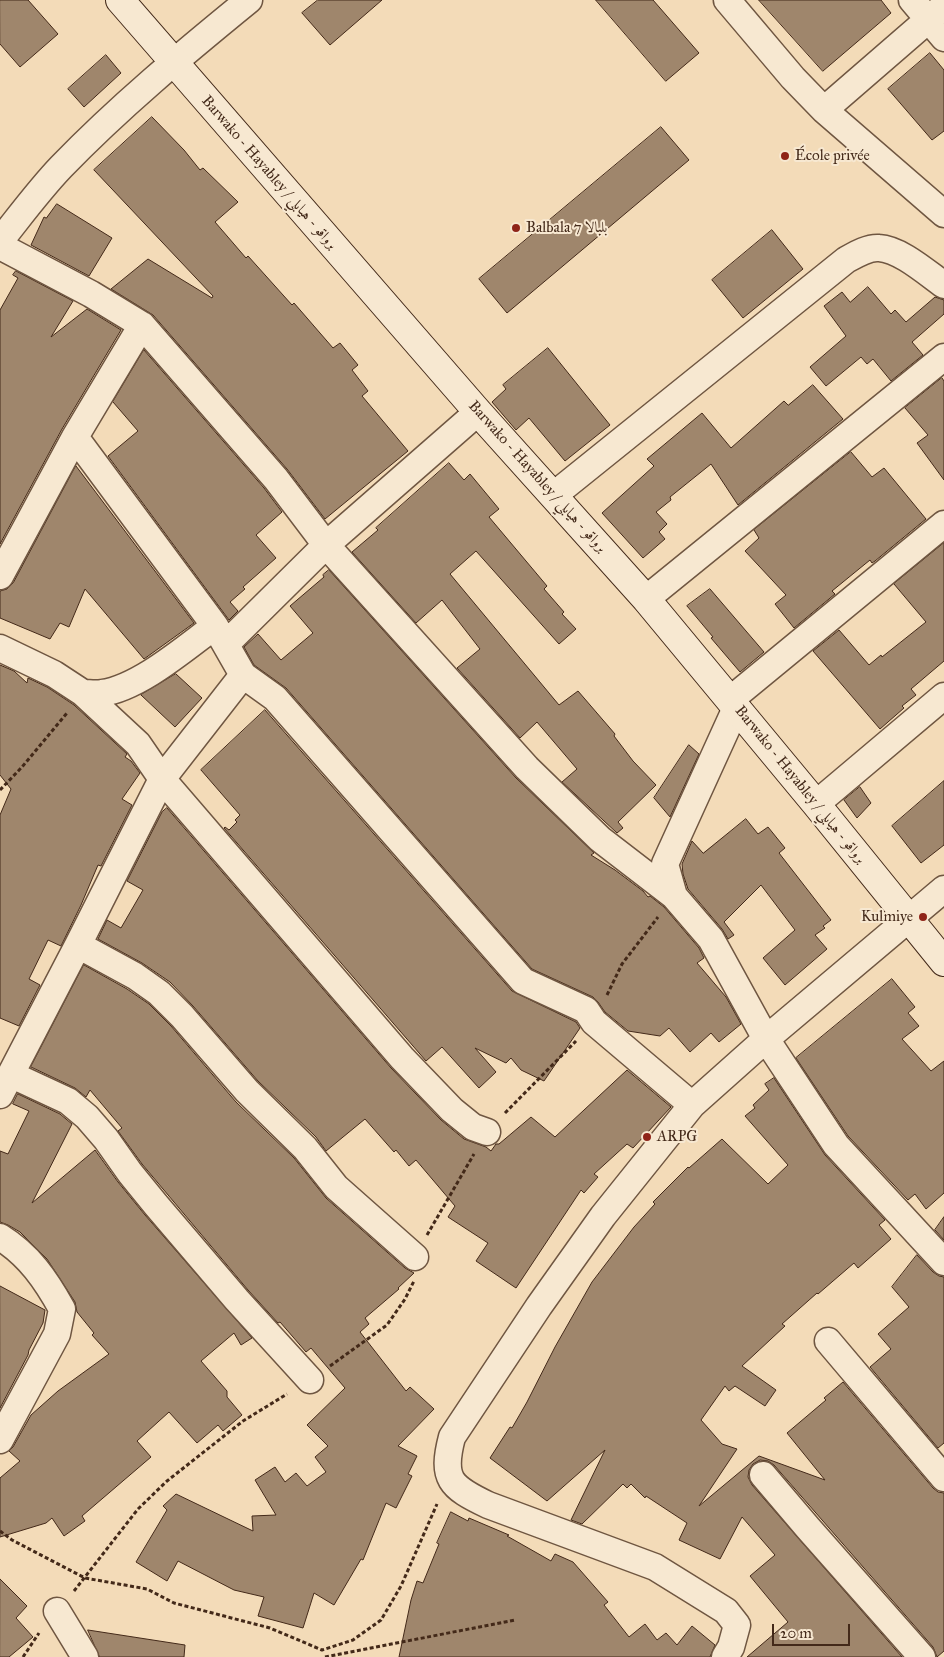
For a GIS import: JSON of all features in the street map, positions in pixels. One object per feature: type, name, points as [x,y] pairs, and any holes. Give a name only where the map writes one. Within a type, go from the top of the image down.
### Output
[{"type":"main road","name":"Barwako - Hayabley / برواقو - هيابلي","points":[[120,0],[478,412],[646,599],[944,962]]},
{"type":"street","points":[[0,241],[60,168],[173,62],[249,0]]},
{"type":"street","points":[[726,0],[793,78],[824,110],[944,214]]},
{"type":"street","points":[[824,110],[939,21],[912,0]]},
{"type":"street","points":[[0,246],[90,294],[142,325],[276,479],[326,545],[527,768],[600,839],[674,896],[711,939],[766,1039],[836,1145],[944,1262]]},
{"type":"street","points":[[554,496],[846,260],[863,252],[878,248],[896,252],[944,285]]},
{"type":"street","points":[[0,576],[75,437],[142,325]]},
{"type":"street","points":[[646,599],[944,357]]},
{"type":"street","points":[[83,693],[103,693],[129,684],[221,635],[478,412]]},
{"type":"street","points":[[75,437],[221,635],[243,675],[274,698],[522,981],[586,1010],[594,1022],[692,1105]]},
{"type":"street","points":[[674,896],[665,864],[733,704],[944,524]]},
{"type":"street","points":[[0,648],[54,674],[83,693],[138,744],[162,779],[402,1058],[452,1110],[473,1127],[487,1132]]},
{"type":"street","points":[[243,675],[162,779],[6,1085],[68,1101],[87,1117],[162,1213],[237,1300],[310,1380]]},
{"type":"street","points":[[816,804],[944,696]]},
{"type":"street","points":[[725,1657],[731,1647],[737,1625],[726,1611],[655,1567],[488,1505],[466,1494],[449,1478],[447,1457],[452,1437],[539,1306],[603,1216],[692,1105],[766,1039],[944,889]]},
{"type":"street","points":[[78,946],[135,976],[159,993],[182,1016],[247,1091],[305,1148],[336,1187],[415,1257]]},
{"type":"street","points":[[0,1237],[11,1244],[33,1264],[50,1287],[62,1309],[57,1334],[0,1440]]},
{"type":"street","points":[[828,1341],[944,1478]]},
{"type":"street","points":[[763,1475],[922,1657]]},
{"type":"street","points":[[57,1611],[85,1657]]},
{"type":"path","points":[[0,790],[28,761],[83,693]]},
{"type":"path","points":[[85,1578],[138,1510],[167,1481],[243,1421],[310,1380],[387,1325],[405,1299],[418,1272],[415,1257],[487,1132]]},
{"type":"path","points":[[322,1650],[353,1640],[381,1620],[400,1586],[449,1478]]},
{"type":"path","points":[[0,1531],[12,1540],[85,1578],[147,1589],[174,1603],[270,1628],[322,1650],[326,1657],[515,1620]]},
{"type":"building","points":[[0,0],[28,0],[58,34],[20,67],[0,44]]},
{"type":"building","points":[[318,0],[382,0],[330,45],[302,13]]},
{"type":"building","points":[[596,0],[653,0],[699,53],[666,81]]},
{"type":"building","points":[[759,0],[881,0],[891,13],[823,71]]},
{"type":"building","points":[[930,53],[944,70],[944,131],[932,140],[888,89]]},
{"type":"building","points":[[106,55],[121,73],[84,107],[68,89]]},
{"type":"building","points":[[152,117],[184,150],[200,170],[203,168],[238,202],[215,222],[246,258],[248,256],[292,305],[294,303],[333,348],[340,343],[358,365],[352,370],[368,391],[362,396],[408,451],[325,519],[287,469],[153,315],[111,289],[148,259],[212,298],[213,296],[94,170]]},
{"type":"building","points":[[661,127],[689,160],[507,313],[479,279]]},
{"type":"building","points":[[57,204],[112,238],[89,276],[31,245],[44,217],[46,218]]},
{"type":"building","points":[[772,230],[803,269],[743,318],[712,280]]},
{"type":"building","points":[[16,271],[73,301],[51,337],[87,309],[121,330],[62,429],[0,544],[0,310],[18,278],[13,275]]},
{"type":"building","points":[[868,287],[891,314],[895,310],[906,322],[935,297],[944,300],[944,314],[912,342],[923,355],[891,381],[873,359],[867,364],[861,357],[826,386],[810,367],[846,336],[824,306],[842,292],[850,302]]},
{"type":"building","points":[[548,348],[610,425],[565,461],[529,418],[516,430],[492,402],[506,389],[503,385]]},
{"type":"building","points":[[144,350],[264,488],[282,512],[256,535],[276,558],[243,587],[245,589],[230,602],[238,611],[229,620],[108,456],[138,431],[113,402]]},
{"type":"building","points":[[942,378],[944,381],[944,480],[917,443],[928,435],[905,408]]},
{"type":"building","points":[[813,385],[843,419],[738,505],[711,464],[670,497],[671,500],[656,512],[667,524],[659,532],[665,539],[643,558],[602,513],[654,466],[647,459],[702,413],[731,448],[784,401],[788,405]]},
{"type":"building","points":[[851,452],[872,477],[884,468],[926,519],[875,561],[872,563],[870,560],[832,591],[835,594],[794,628],[775,604],[786,595],[745,551],[759,538],[754,530]]},
{"type":"building","points":[[449,463],[464,480],[470,474],[499,509],[489,517],[547,586],[544,589],[564,612],[562,614],[576,629],[559,644],[476,551],[450,574],[559,705],[578,691],[615,734],[614,736],[633,761],[656,785],[618,822],[623,828],[617,833],[562,782],[577,769],[537,722],[520,738],[457,668],[480,649],[442,600],[416,623],[352,552]]},
{"type":"building","points":[[76,466],[194,623],[144,659],[85,589],[69,627],[60,623],[50,639],[0,618],[0,591],[7,589],[13,583]]},
{"type":"building","points":[[944,543],[944,661],[911,689],[916,695],[902,706],[904,708],[880,729],[813,651],[839,630],[869,665],[926,622],[894,584]]},
{"type":"building","points":[[329,570],[516,778],[594,853],[591,855],[615,870],[648,897],[650,896],[664,907],[699,948],[704,958],[697,963],[726,997],[741,1024],[719,1042],[711,1033],[690,1052],[669,1028],[660,1036],[628,1031],[605,1012],[593,997],[532,969],[286,688],[254,665],[244,647],[258,634],[281,660],[313,633],[290,606],[324,577],[323,575]]},
{"type":"building","points":[[710,589],[764,652],[740,672],[687,606]]},
{"type":"building","points":[[0,665],[14,671],[27,683],[28,678],[47,687],[74,705],[127,754],[125,757],[131,761],[140,773],[122,799],[132,805],[101,866],[98,865],[61,946],[48,940],[29,979],[40,985],[19,1026],[0,1018],[0,815],[11,789],[0,775]]},
{"type":"building","points":[[176,674],[202,698],[175,727],[141,695]]},
{"type":"building","points":[[265,710],[512,991],[576,1022],[580,1028],[544,1081],[521,1070],[511,1058],[506,1063],[475,1048],[496,1072],[479,1088],[442,1047],[426,1061],[224,828],[229,830],[237,822],[235,820],[240,815],[201,770]]},
{"type":"building","points":[[689,745],[699,754],[670,817],[654,798]]},
{"type":"building","points":[[944,781],[944,845],[921,863],[892,826]]},
{"type":"building","points":[[860,787],[871,803],[857,818],[844,800]]},
{"type":"building","points":[[167,808],[391,1068],[441,1120],[464,1139],[486,1147],[491,1151],[496,1144],[499,1144],[531,1117],[555,1137],[627,1070],[671,1107],[633,1148],[627,1144],[594,1174],[598,1177],[584,1193],[581,1190],[516,1288],[476,1261],[488,1243],[448,1217],[455,1206],[416,1160],[409,1166],[365,1119],[326,1151],[316,1137],[258,1081],[170,982],[142,963],[98,939],[107,920],[121,928],[143,890],[127,881],[162,812]]},
{"type":"building","points":[[746,819],[758,834],[768,827],[785,848],[779,853],[831,920],[823,926],[825,928],[815,935],[827,949],[785,985],[763,958],[795,930],[761,885],[724,922],[734,935],[728,939],[722,929],[688,889],[683,874],[682,864],[692,841],[703,853]]},
{"type":"building","points":[[84,965],[127,989],[149,1004],[171,1026],[236,1102],[294,1158],[326,1198],[405,1268],[414,1273],[399,1289],[365,1318],[369,1324],[360,1332],[406,1391],[410,1387],[434,1409],[398,1446],[417,1456],[408,1474],[412,1476],[396,1508],[386,1503],[363,1560],[361,1559],[334,1605],[314,1593],[303,1628],[258,1616],[264,1597],[234,1590],[178,1561],[167,1581],[136,1562],[167,1510],[163,1506],[176,1494],[253,1531],[252,1516],[276,1515],[255,1480],[275,1467],[285,1482],[296,1473],[307,1486],[326,1472],[315,1457],[328,1446],[307,1425],[345,1388],[311,1348],[306,1352],[280,1322],[278,1323],[248,1290],[142,1164],[118,1131],[122,1128],[90,1090],[86,1097],[75,1088],[31,1067]]},
{"type":"building","points":[[892,979],[915,1007],[908,1013],[919,1026],[902,1039],[931,1071],[944,1061],[944,1193],[926,1209],[915,1194],[908,1200],[848,1136],[796,1058]]},
{"type":"building","points":[[774,1078],[825,1155],[885,1220],[879,1225],[891,1239],[858,1268],[854,1263],[817,1293],[782,1324],[785,1326],[742,1366],[776,1390],[765,1406],[735,1386],[729,1391],[725,1386],[701,1420],[722,1444],[737,1449],[699,1506],[759,1456],[825,1480],[787,1433],[826,1400],[824,1398],[843,1382],[933,1488],[938,1492],[944,1493],[944,1651],[937,1657],[933,1647],[774,1465],[768,1461],[760,1460],[753,1464],[749,1470],[748,1477],[752,1485],[902,1657],[747,1657],[788,1622],[750,1576],[775,1555],[742,1517],[720,1559],[679,1540],[687,1523],[646,1496],[645,1498],[631,1484],[627,1488],[623,1484],[582,1524],[571,1520],[605,1450],[547,1501],[490,1458],[510,1427],[512,1428],[592,1282],[634,1227],[655,1204],[653,1202],[688,1167],[722,1139],[768,1184],[788,1165],[745,1116],[755,1108],[753,1105],[769,1090],[765,1084]]},
{"type":"building","points":[[18,1094],[60,1114],[72,1124],[32,1203],[95,1150],[145,1215],[252,1338],[241,1345],[234,1333],[201,1361],[227,1391],[227,1397],[242,1415],[223,1431],[218,1425],[197,1443],[169,1412],[137,1441],[151,1457],[82,1516],[85,1521],[64,1536],[52,1518],[46,1523],[0,1537],[0,1478],[20,1461],[9,1451],[31,1415],[58,1391],[109,1354],[92,1335],[94,1333],[77,1312],[75,1302],[47,1259],[20,1232],[0,1222],[0,1151],[8,1154],[29,1111],[13,1104]]},
{"type":"building","points":[[944,1217],[944,1240],[935,1230]]},
{"type":"building","points":[[917,1255],[933,1272],[944,1277],[944,1443],[938,1448],[870,1367],[891,1349],[878,1334],[909,1307],[892,1287]]},
{"type":"building","points":[[0,1286],[45,1310],[43,1323],[0,1408]]},
{"type":"building","points":[[451,1512],[468,1521],[469,1518],[509,1535],[507,1536],[551,1561],[555,1554],[573,1562],[608,1602],[604,1605],[629,1637],[645,1624],[657,1640],[666,1633],[677,1645],[692,1626],[715,1645],[710,1657],[399,1657],[417,1581],[423,1583],[439,1544],[437,1543]]},
{"type":"building","points":[[0,1579],[27,1606],[16,1618],[33,1637],[9,1657],[0,1657]]},
{"type":"building","points":[[88,1630],[185,1645],[184,1657],[100,1657]]},
{"type":"place","name":"École privée","points":[[785,156]]},
{"type":"place","name":"Balbala 7 بلبالا","points":[[516,228]]},
{"type":"place","name":"Kulmiye","points":[[923,917]]},
{"type":"place","name":"ARPG","points":[[647,1137]]}]
